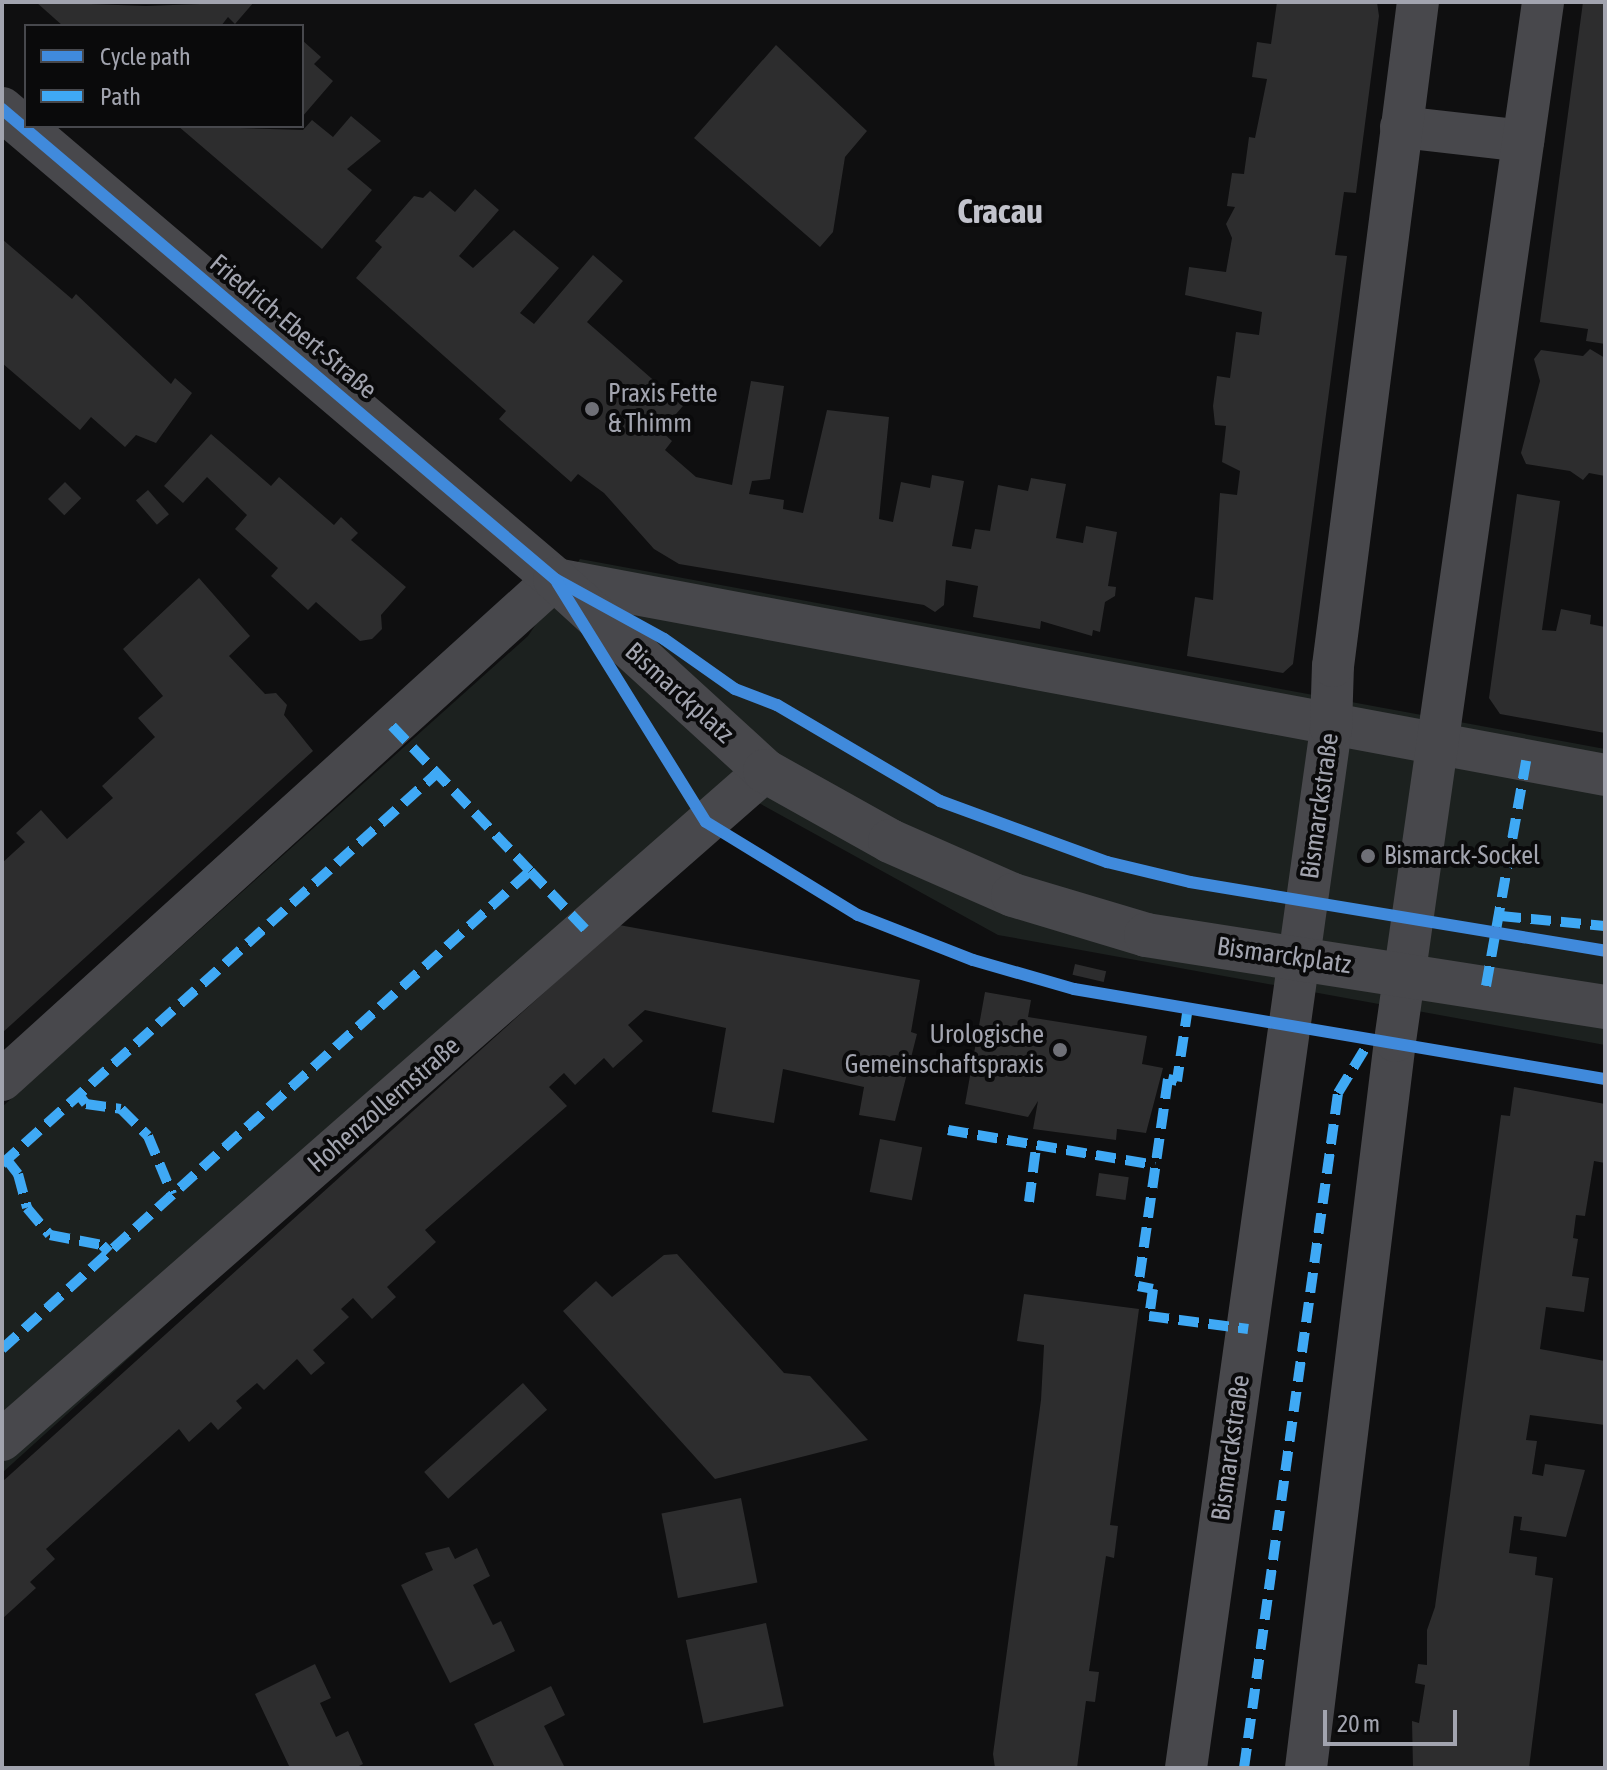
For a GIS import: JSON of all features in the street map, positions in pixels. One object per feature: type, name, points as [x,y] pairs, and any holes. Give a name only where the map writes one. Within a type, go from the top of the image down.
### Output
[{"type":"street","name":"Bismarckstraße","points":[[1186,1768],[1331,728],[1333,666],[1418,2]]},
{"type":"street","points":[[1306,1768],[1405,972],[1543,2]]},
{"type":"street","name":"Friedrich-Ebert-Straße","points":[[2,109],[24,128]]},
{"type":"street","points":[[1401,127],[1523,141]]},
{"type":"street","name":"Friedrich-Ebert-Straße","points":[[24,128],[555,579]]},
{"type":"street","points":[[2,1080],[555,579]]},
{"type":"street","name":"Bismarckplatz","points":[[555,579],[1331,728],[1605,775]]},
{"type":"street","name":"Bismarckplatz","points":[[555,579],[765,771],[890,841],[1013,895],[1146,935],[1299,961],[1405,972],[1605,1007]]},
{"type":"street","name":"Hohenzollernstraße","points":[[2,1440],[765,771]]},
{"type":"shaded area","points":[[580,559],[1605,749],[1605,1045],[998,935],[748,797],[2,1473],[2,1107],[528,636]]},
{"type":"building","points":[[36,2],[146,6],[254,2],[235,24],[228,17],[223,24],[61,24]]},
{"type":"building","points":[[1277,2],[1377,2],[1379,16],[1356,193],[1344,192],[1335,255],[1347,256],[1293,664],[1283,673],[1187,656],[1195,597],[1213,600],[1220,493],[1237,495],[1240,471],[1222,462],[1226,426],[1215,425],[1213,406],[1217,376],[1230,378],[1236,332],[1259,335],[1262,312],[1185,295],[1189,267],[1226,272],[1232,238],[1226,224],[1235,207],[1227,206],[1232,173],[1244,174],[1249,137],[1255,138],[1267,79],[1252,77],[1257,42],[1271,44]]},
{"type":"building","points":[[1583,2],[1605,2],[1605,344],[1586,341],[1588,329],[1540,322]]},
{"type":"building","points":[[304,42],[321,57],[314,64],[333,81],[304,115]]},
{"type":"building","points":[[776,45],[867,131],[845,157],[833,232],[820,247],[694,138]]},
{"type":"building","points":[[351,116],[381,141],[347,169],[372,190],[322,249],[180,128],[303,130],[312,120],[333,137]]},
{"type":"building","points":[[475,189],[499,210],[459,256],[473,268],[514,230],[559,268],[520,313],[534,324],[593,255],[623,281],[587,322],[683,406],[661,431],[672,441],[665,450],[696,477],[732,485],[751,381],[784,386],[770,479],[752,481],[749,494],[784,500],[783,509],[803,513],[827,410],[889,417],[879,519],[893,522],[901,482],[930,488],[932,475],[964,481],[952,546],[971,549],[975,529],[990,531],[998,485],[1028,491],[1031,478],[1066,484],[1056,538],[1083,543],[1086,526],[1117,532],[1108,586],[1116,587],[1115,596],[1105,602],[1100,632],[1093,630],[1092,636],[1041,621],[1040,629],[973,617],[978,586],[946,580],[944,605],[935,612],[924,605],[679,564],[654,549],[604,493],[578,474],[571,482],[499,419],[506,411],[356,278],[382,247],[375,241],[414,196],[423,198],[430,191],[455,212]]},
{"type":"building","points":[[2,239],[72,299],[76,294],[171,384],[175,378],[192,393],[156,443],[136,435],[125,447],[91,417],[80,430],[2,363]]},
{"type":"building","points":[[1590,349],[1605,358],[1605,476],[1589,473],[1583,480],[1570,471],[1526,464],[1521,453],[1540,381],[1534,359],[1541,350],[1583,356]]},
{"type":"building","points":[[211,434],[271,486],[279,477],[334,525],[341,517],[358,533],[351,540],[406,587],[381,615],[382,629],[372,639],[360,641],[316,602],[308,610],[271,576],[278,568],[235,529],[247,515],[207,477],[183,503],[164,486]]},
{"type":"building","points":[[65,482],[81,498],[64,515],[48,499]]},
{"type":"building","points":[[148,490],[169,514],[157,525],[136,500]]},
{"type":"building","points":[[1517,494],[1560,501],[1542,630],[1556,631],[1561,609],[1591,615],[1590,624],[1605,627],[1605,733],[1500,714],[1489,698]]},
{"type":"building","points":[[199,578],[250,636],[229,656],[265,694],[276,693],[287,705],[284,715],[313,751],[2,1033],[2,863],[25,842],[16,833],[41,810],[67,839],[113,798],[102,786],[155,737],[138,718],[163,696],[123,649]]},
{"type":"building","points":[[619,925],[920,980],[911,1032],[917,1034],[895,1121],[859,1115],[864,1087],[783,1069],[774,1123],[712,1112],[726,1028],[645,1010],[628,1025],[643,1041],[613,1068],[604,1058],[575,1085],[564,1073],[549,1087],[567,1106],[425,1230],[436,1242],[387,1287],[396,1297],[372,1319],[353,1298],[341,1309],[349,1317],[313,1350],[325,1363],[311,1375],[297,1359],[264,1390],[257,1383],[236,1401],[242,1408],[218,1430],[211,1422],[189,1442],[179,1429],[46,1549],[55,1559],[30,1582],[36,1588],[2,1619],[2,1482]]},
{"type":"building","points":[[1075,964],[1106,971],[1104,982],[1073,975]]},
{"type":"building","name":"Urologische Gemeinschaftspraxis","points":[[985,992],[1031,1000],[1028,1017],[1147,1036],[1142,1064],[1163,1068],[1146,1133],[1117,1129],[1116,1140],[1033,1129],[1038,1101],[1028,1117],[965,1104]]},
{"type":"building","points":[[1514,1087],[1605,1104],[1605,1163],[1594,1161],[1585,1216],[1576,1215],[1573,1238],[1578,1239],[1572,1276],[1589,1278],[1584,1312],[1546,1307],[1540,1349],[1605,1361],[1605,1425],[1530,1415],[1526,1440],[1537,1441],[1532,1474],[1543,1476],[1545,1464],[1585,1470],[1566,1537],[1520,1530],[1522,1517],[1514,1516],[1509,1553],[1537,1557],[1535,1575],[1553,1578],[1529,1768],[1413,1768],[1412,1721],[1419,1723],[1425,1685],[1415,1683],[1418,1664],[1427,1665],[1427,1630],[1435,1607],[1501,1115],[1510,1116]]},
{"type":"building","points":[[880,1139],[922,1147],[912,1200],[870,1192]]},
{"type":"building","points":[[1099,1173],[1129,1177],[1126,1200],[1096,1196]]},
{"type":"building","points":[[677,1254],[784,1373],[810,1376],[868,1440],[715,1479],[563,1311],[596,1281],[612,1297],[664,1255]]},
{"type":"building","points":[[1024,1294],[1139,1309],[1110,1525],[1118,1526],[1114,1558],[1106,1556],[1089,1671],[1099,1672],[1095,1702],[1086,1701],[1077,1768],[995,1768],[993,1754],[1041,1400],[1044,1345],[1017,1341]]},
{"type":"building","points":[[523,1383],[547,1410],[448,1499],[424,1472]]},
{"type":"building","points":[[741,1498],[757,1582],[678,1598],[661,1513]]},
{"type":"building","points":[[449,1547],[455,1559],[477,1548],[490,1576],[473,1585],[493,1625],[501,1621],[515,1651],[450,1683],[401,1585],[433,1570],[425,1553]]},
{"type":"building","points":[[766,1623],[784,1706],[703,1723],[686,1640]]},
{"type":"building","points":[[315,1664],[331,1698],[320,1703],[336,1737],[348,1731],[363,1764],[355,1768],[290,1768],[255,1694]]},
{"type":"building","points":[[551,1686],[565,1715],[544,1726],[565,1768],[495,1768],[474,1724]]},
{"type":"marked path","points":[[392,726],[530,871]]},
{"type":"marked path","points":[[1486,986],[1526,761]]},
{"type":"marked path","points":[[2,1164],[437,773]]},
{"type":"marked path","points":[[2,1349],[530,871],[585,929]]},
{"type":"marked path","points":[[1501,916],[1605,926]]},
{"type":"marked path","points":[[1188,1007],[1177,1081],[1168,1079],[1138,1286],[1153,1289],[1149,1316],[1248,1329]]},
{"type":"marked path","points":[[1244,1768],[1338,1093],[1372,1037]]},
{"type":"marked path","points":[[79,1095],[86,1104],[121,1109],[148,1136],[172,1194]]},
{"type":"marked path","points":[[948,1130],[1155,1165]]},
{"type":"marked path","points":[[1029,1202],[1036,1147]]},
{"type":"marked path","points":[[7,1160],[18,1174],[27,1208],[50,1235],[102,1245],[109,1252]]},
{"type":"cycle path","points":[[2,109],[24,128]]},
{"type":"cycle path","points":[[24,128],[555,579],[664,639],[735,689],[777,705],[940,801],[1107,862],[1190,882],[1605,951]]},
{"type":"cycle path","points":[[557,582],[706,822],[858,915],[973,960],[1074,989],[1605,1079]]},
{"type":"place","name":"Praxis Fette & Thimm","points":[[592,409]]},
{"type":"place","name":"Bismarck-Sockel","points":[[1368,856]]},
{"type":"place","name":"Urologische Gemeinschaftspraxis","points":[[1060,1050]]},
{"type":"district","name":"Cracau","points":[[1000,211]]}]
